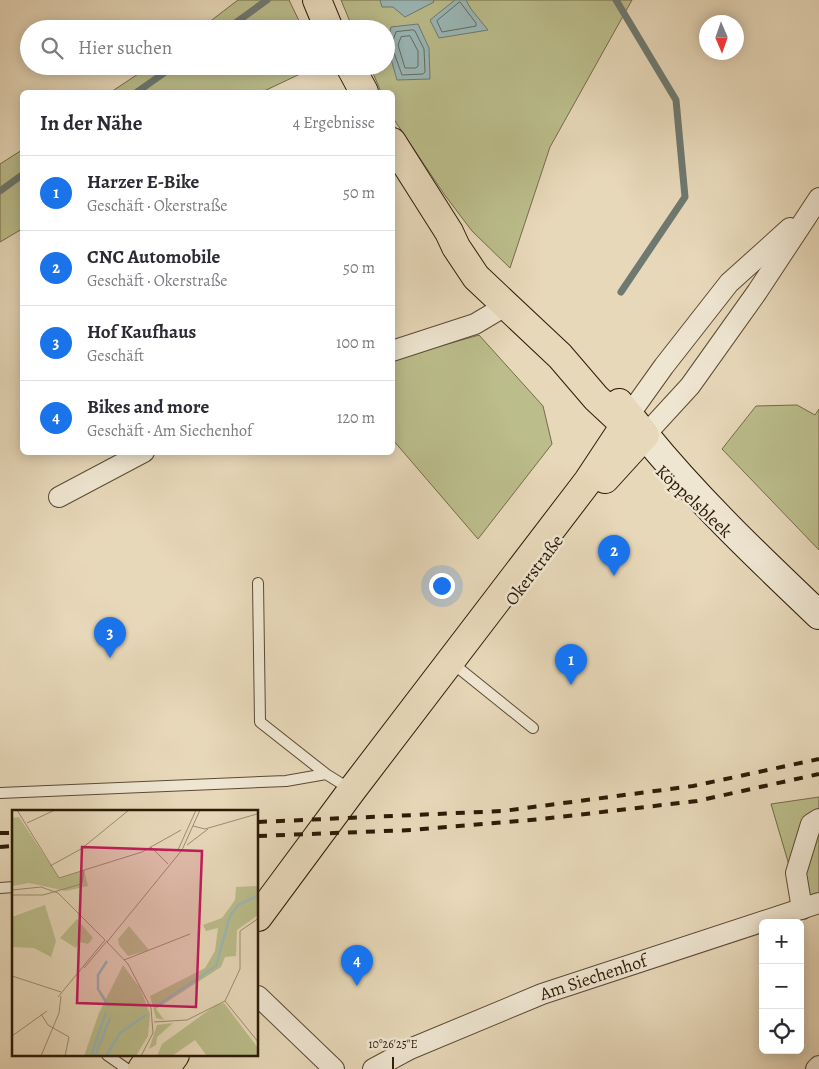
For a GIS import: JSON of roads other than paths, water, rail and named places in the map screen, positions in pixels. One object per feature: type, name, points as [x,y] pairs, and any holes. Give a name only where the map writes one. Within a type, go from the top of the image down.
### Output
[{"type":"main road","points":[[317,0],[325,20]]},
{"type":"main road","points":[[355,75],[363,90]]},
{"type":"main road","points":[[395,147],[448,232],[464,242],[484,267],[507,304],[560,356],[591,372],[634,430]]},
{"type":"main road","name":"Okerstraße","points":[[259,922],[455,665],[588,482],[634,430]]},
{"type":"main road","name":"Okerstraße","points":[[259,922],[285,901],[358,794]]},
{"type":"main road","points":[[142,1069],[151,1056]]},
{"type":"main road","points":[[166,1069],[174,1056]]},
{"type":"street","name":"Okerstraße","points":[[634,430],[668,360],[730,283],[816,202]]},
{"type":"street","name":"Okerstraße","points":[[634,430],[694,379],[756,292],[816,202]]},
{"type":"street","points":[[395,350],[475,324],[507,304]]},
{"type":"street","name":"Köppelsbleek","points":[[634,430],[672,486],[709,520],[755,553],[819,615]]},
{"type":"street","points":[[59,497],[138,455]]},
{"type":"street","points":[[811,906],[796,873],[811,824],[819,819]]},
{"type":"street","name":"Am Siechenhof","points":[[373,1069],[410,1049],[542,994],[811,906]]},
{"type":"street","points":[[259,997],[334,1069]]},
{"type":"street","points":[[816,1069],[819,1066]]},
{"type":"lane","points":[[258,583],[260,722],[326,774],[358,794]]},
{"type":"lane","points":[[455,665],[533,728]]},
{"type":"lane","points":[[0,793],[286,781],[326,774]]},
{"type":"lane","points":[[108,1056],[127,1069]]},
{"type":"water","points":[[380,0],[433,0],[434,2],[405,17],[393,7],[382,7]]},
{"type":"water","points":[[455,0],[466,0],[488,30],[439,38],[430,20]]},
{"type":"water","points":[[418,24],[429,48],[430,79],[397,80],[395,73],[395,27]]},
{"type":"waterway","points":[[239,20],[267,0]]},
{"type":"waterway","points":[[616,0],[676,100],[685,197],[621,292]]},
{"type":"waterway","points":[[140,90],[161,75]]},
{"type":"waterway","points":[[0,191],[20,176]]},
{"type":"railway","points":[[259,822],[503,811],[693,786],[819,759]]},
{"type":"railway","points":[[259,836],[412,830],[542,819],[697,801],[819,774]]},
{"type":"railway","points":[[0,833],[12,833]]},
{"type":"railway","points":[[0,847],[12,846]]},
{"type":"place","name":"CNC Automobile","points":[[614,576]]},
{"type":"place","name":"Hof Kaufhaus","points":[[110,658]]},
{"type":"place","name":"Harzer E-Bike","points":[[571,685]]},
{"type":"place","name":"Bikes and more","points":[[357,986]]}]
